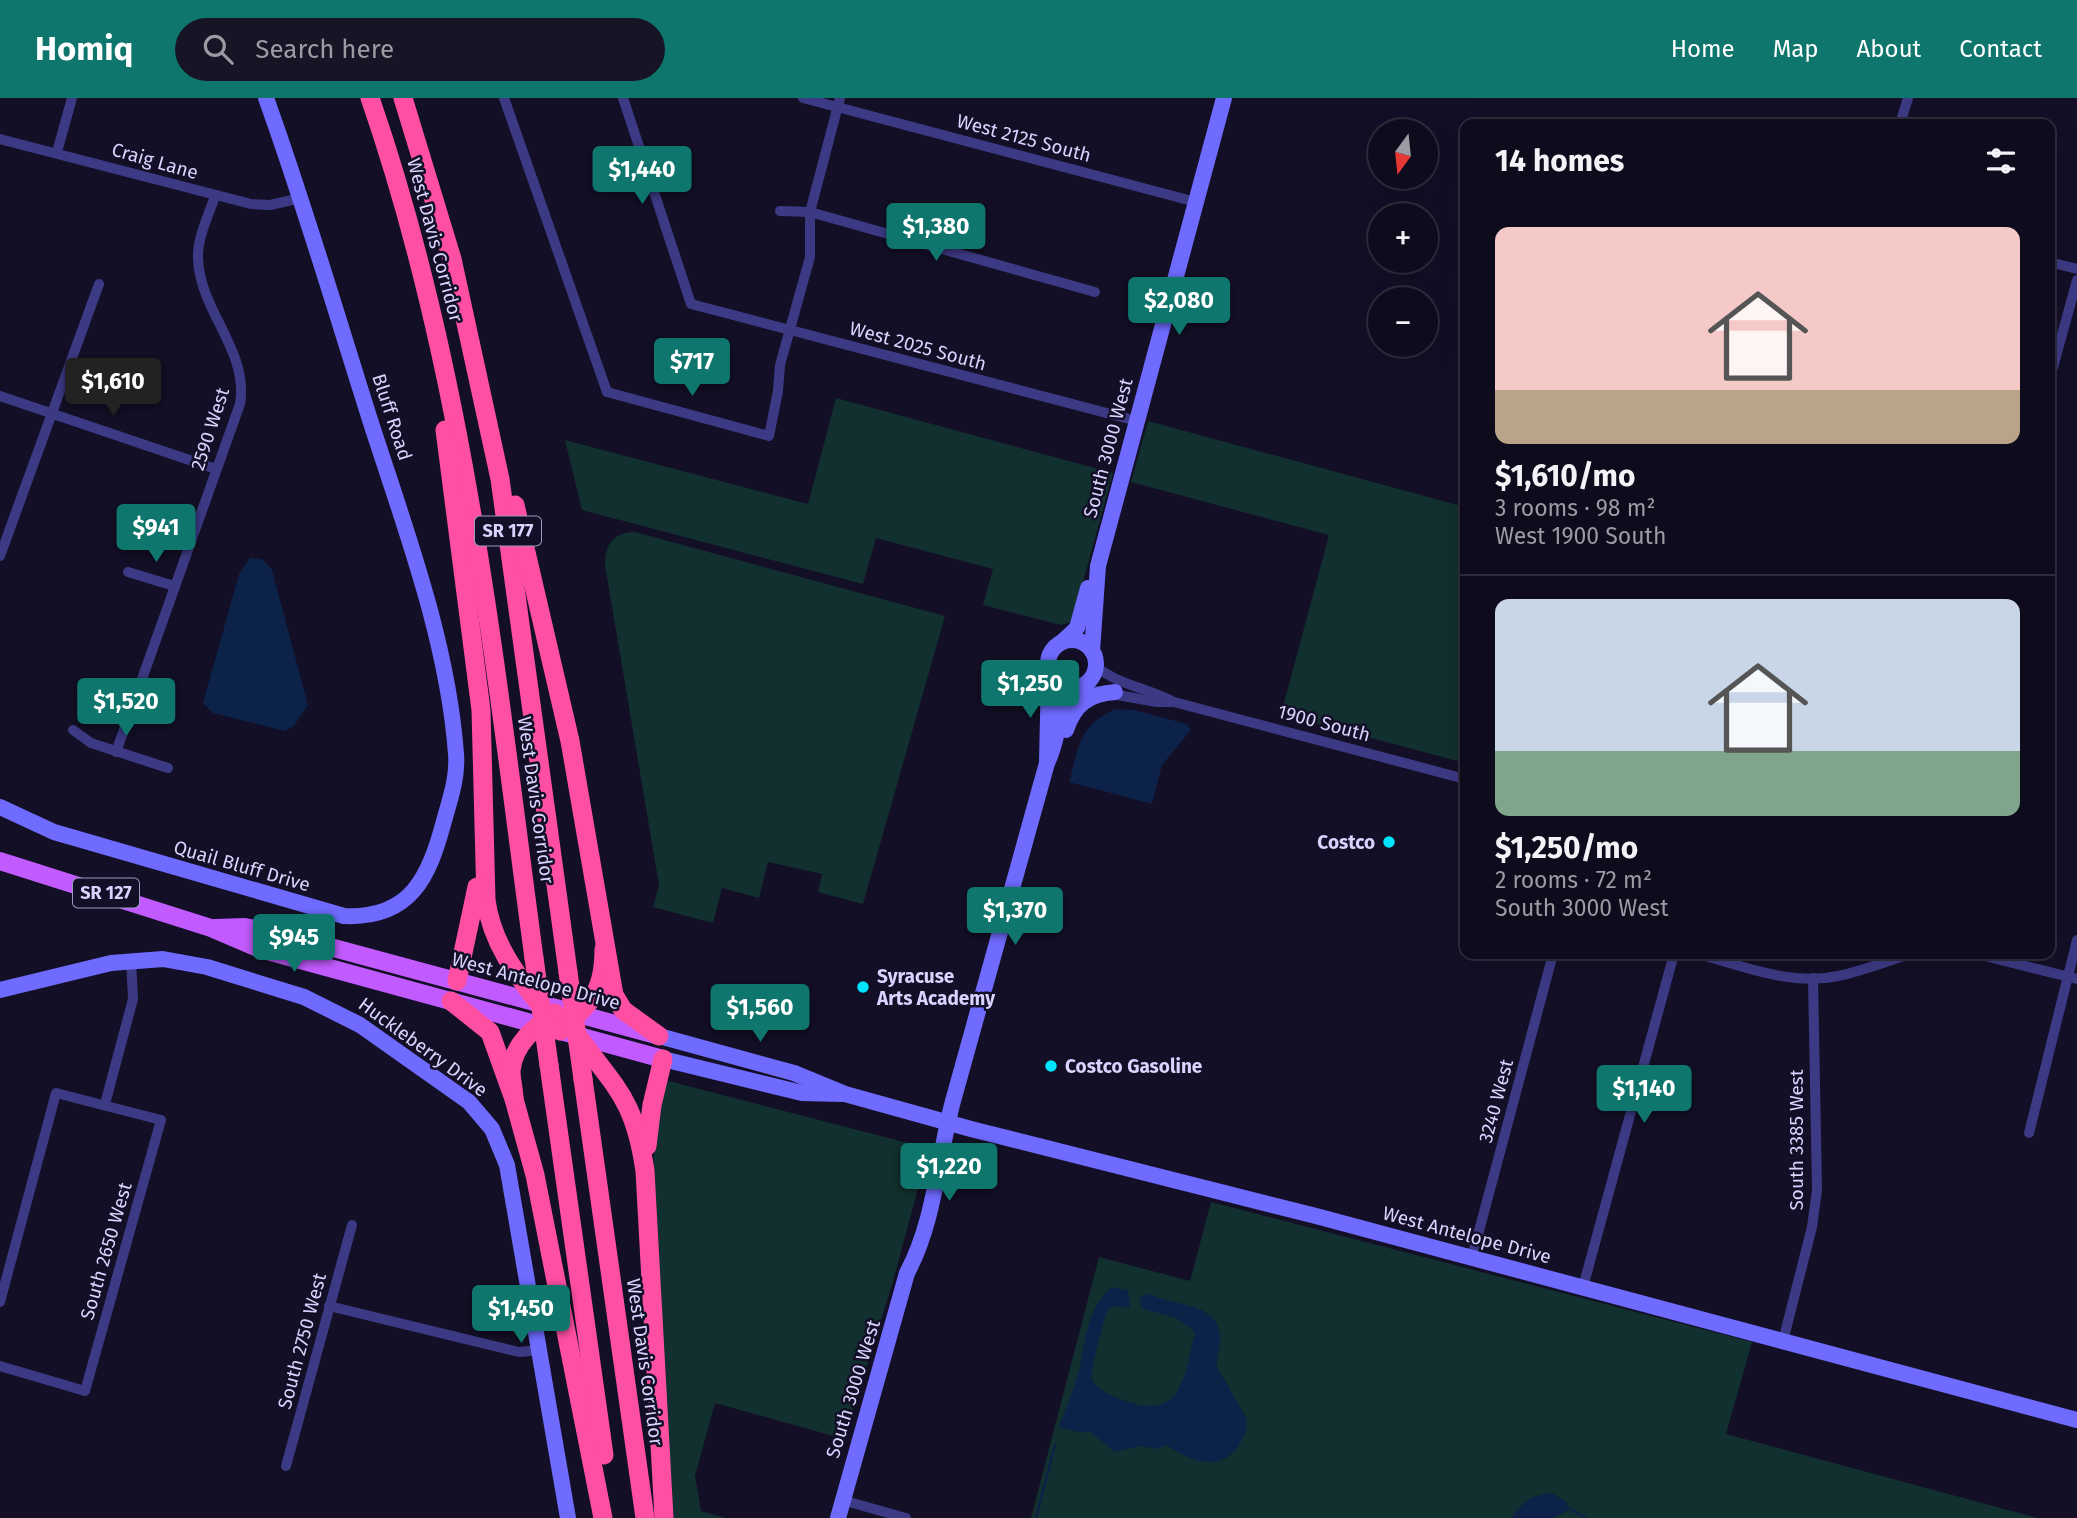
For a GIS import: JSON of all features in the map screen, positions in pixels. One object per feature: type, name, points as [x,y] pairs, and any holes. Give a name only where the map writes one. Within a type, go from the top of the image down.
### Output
[{"type":"highway","name":"West Davis Corridor","points":[[370,98],[431,311],[456,418],[477,543],[612,1518]]},
{"type":"highway","name":"West Davis Corridor","points":[[403,98],[436,203],[466,314],[505,506],[645,1518]]},
{"type":"highway","points":[[431,311],[433,349],[481,710],[486,900],[490,925],[505,957],[617,1085],[631,1108],[640,1136],[645,1171],[664,1518]]},
{"type":"highway","points":[[466,314],[481,357],[559,690],[604,949],[616,1001],[623,1010],[659,1036]]},
{"type":"highway","points":[[457,981],[475,903],[485,820]]},
{"type":"highway","points":[[514,1099],[511,1071],[514,1057],[524,1040],[590,1002],[602,982],[604,949]]},
{"type":"highway","points":[[451,1001],[490,1032],[514,1099],[538,1188],[603,1518]]},
{"type":"highway","points":[[645,1171],[650,1118],[663,1059]]},
{"type":"main road","name":"West Antelope Drive","points":[[0,860],[211,928],[260,949],[451,1001],[659,1036]]},
{"type":"main road","name":"West Antelope Drive","points":[[211,928],[270,931],[457,981],[663,1059]]},
{"type":"street","points":[[57,152],[72,98]]},
{"type":"street","name":"Bluff Road","points":[[266,98],[301,198],[428,596],[456,754]]},
{"type":"street","points":[[505,98],[607,392],[769,436],[780,365],[810,257],[810,212],[839,103]]},
{"type":"street","name":"West 2025 South","points":[[623,98],[691,304],[1137,421]]},
{"type":"street","name":"West 2125 South","points":[[803,98],[839,103],[1196,202]]},
{"type":"street","name":"South 3000 West","points":[[1063,641],[1077,628],[1085,596],[1098,566],[1224,98]]},
{"type":"street","points":[[1902,119],[1908,98]]},
{"type":"street","name":"Craig Lane","points":[[0,139],[251,204],[271,205],[301,198]]},
{"type":"street","name":"2590 West","points":[[116,752],[240,404],[243,388],[241,372],[203,282],[198,262],[198,246],[215,196]]},
{"type":"street","points":[[780,211],[810,212],[1095,292]]},
{"type":"street","points":[[2055,264],[2077,269]]},
{"type":"street","points":[[2055,360],[2077,280]]},
{"type":"street","points":[[0,556],[99,284]]},
{"type":"street","points":[[0,396],[216,469]]},
{"type":"street","name":"South 3000 West","points":[[1094,659],[1098,566]]},
{"type":"street","points":[[128,572],[174,586]]},
{"type":"street","points":[[1063,641],[1079,641],[1106,675],[1150,690],[1174,702],[1157,702],[1115,692],[1058,684],[1049,674],[1048,658],[1056,645],[1063,641]]},
{"type":"street","points":[[1078,688],[1091,680],[1094,659]]},
{"type":"street","name":"South 3000 West","points":[[1047,763],[1049,674]]},
{"type":"street","name":"South 3000 West","points":[[838,1518],[944,1153],[947,1122],[1047,763],[1055,747],[1063,708],[1069,695],[1078,688]]},
{"type":"street","points":[[1055,747],[1076,707],[1096,694],[1115,692]]},
{"type":"street","name":"1900 South","points":[[1174,702],[1460,778]]},
{"type":"street","points":[[73,730],[91,743],[168,768]]},
{"type":"street","name":"Quail Bluff Drive","points":[[0,807],[54,832],[335,915],[365,916],[400,904],[424,879],[436,850],[450,798],[456,754]]},
{"type":"street","points":[[2029,1133],[2072,978],[2077,940]]},
{"type":"street","name":"Huckleberry Drive","points":[[0,990],[131,960],[163,959],[207,967],[304,997],[344,1016],[469,1102],[492,1129],[507,1165],[568,1518]]},
{"type":"street","name":"3240 West","points":[[1472,1257],[1552,959]]},
{"type":"street","points":[[1583,1287],[1673,959]]},
{"type":"street","points":[[1717,959],[1780,976],[1813,978],[1837,976],[1894,959]]},
{"type":"street","points":[[1997,959],[2072,978]]},
{"type":"street","points":[[0,1303],[55,1093],[105,1104],[133,999],[131,960]]},
{"type":"street","name":"South 3385 West","points":[[1783,1341],[1812,1227],[1817,1190],[1813,978]]},
{"type":"street","name":"West Antelope Drive","points":[[659,1036],[807,1077],[845,1094],[947,1122],[1472,1257],[2077,1420]]},
{"type":"street","name":"West Antelope Drive","points":[[663,1059],[802,1093],[845,1094]]},
{"type":"street","name":"South 2650 West","points":[[0,1366],[85,1391],[161,1120],[105,1104]]},
{"type":"street","name":"South 2750 West","points":[[286,1466],[352,1225]]},
{"type":"street","points":[[330,1306],[519,1352],[541,1350]]},
{"type":"street","points":[[842,1500],[906,1518]]},
{"type":"green space","points":[[836,398],[1113,473],[1072,622],[1061,625],[983,605],[993,569],[876,538],[863,584],[582,510],[565,440],[808,504]]},
{"type":"green space","points":[[1148,421],[1460,506],[1460,762],[1281,714],[1329,535],[1131,482]]},
{"type":"green space","points":[[635,532],[945,616],[863,904],[818,892],[822,874],[768,862],[759,898],[722,888],[713,923],[653,907],[659,885],[605,565],[612,541],[621,535]]},
{"type":"green space","points":[[665,1080],[927,1148],[928,1151],[892,1285],[844,1439],[715,1403],[695,1476],[701,1511],[726,1518],[669,1518],[653,1175],[655,1123]]},
{"type":"green space","points":[[1211,1202],[1752,1342],[1726,1434],[2038,1518],[1031,1518],[1099,1257],[1190,1281]]},
{"type":"water","points":[[250,558],[262,559],[272,570],[308,705],[294,726],[285,731],[213,713],[203,703],[239,574]]},
{"type":"water","points":[[1115,709],[1134,710],[1187,724],[1191,730],[1162,765],[1152,804],[1069,782],[1078,748],[1087,730]]},
{"type":"water","points":[[1112,1287],[1128,1290],[1130,1305],[1128,1308],[1116,1306],[1107,1312],[1093,1367],[1094,1383],[1110,1394],[1143,1406],[1159,1405],[1170,1400],[1184,1377],[1195,1332],[1176,1318],[1141,1308],[1140,1298],[1149,1293],[1210,1315],[1220,1334],[1217,1367],[1247,1419],[1242,1441],[1226,1458],[1212,1462],[1199,1461],[1166,1445],[1157,1449],[1141,1446],[1115,1452],[1090,1432],[1058,1428],[1077,1377],[1091,1318]]},
{"type":"water","points":[[1552,1493],[1566,1502],[1570,1509],[1554,1518],[1511,1518],[1528,1500]]},
{"type":"waterway","points":[[1036,1518],[1055,1445]]},
{"type":"waterway","points":[[1570,1509],[1586,1518]]},
{"type":"place","name":"Costco","points":[[1389,842]]},
{"type":"place","name":"Syracuse Arts Academy","points":[[863,987]]},
{"type":"place","name":"Costco Gasoline","points":[[1051,1066]]}]
